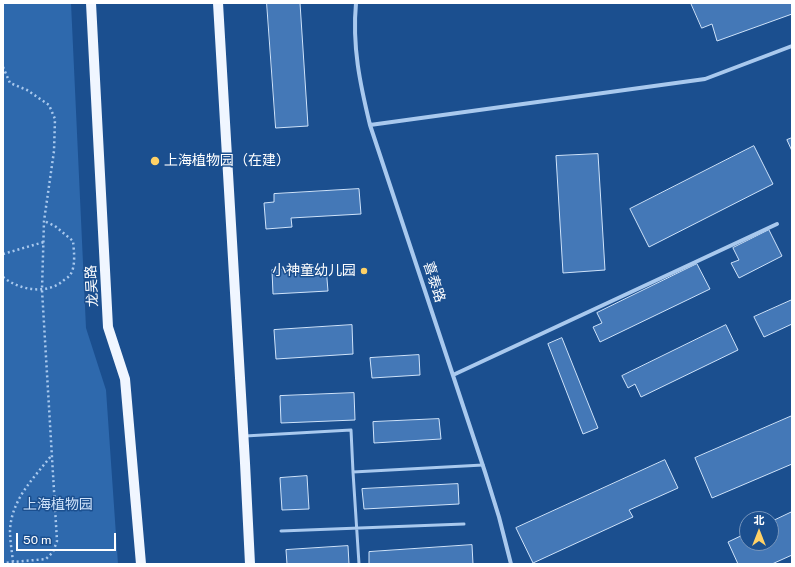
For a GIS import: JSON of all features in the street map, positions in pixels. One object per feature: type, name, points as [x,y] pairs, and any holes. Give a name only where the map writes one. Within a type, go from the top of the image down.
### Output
[{"type":"main road","name":"龙吴路","points":[[91,3],[108,327],[126,379],[141,564]]},
{"type":"main road","points":[[218,3],[244,437],[250,564]]},
{"type":"street","name":"喜泰路","points":[[356,3],[355,48],[359,82],[370,126],[499,517],[511,564]]},
{"type":"street","points":[[370,126],[705,79],[792,46]]},
{"type":"street","points":[[453,375],[777,224]]},
{"type":"lane","points":[[244,437],[351,430],[359,564]]},
{"type":"lane","points":[[353,472],[482,465]]},
{"type":"lane","points":[[281,531],[464,524]]},
{"type":"path","points":[[3,67],[10,83],[27,90],[49,105],[55,119],[54,151],[44,221],[42,290],[56,541],[54,552],[46,559],[3,563]]},
{"type":"path","points":[[3,277],[9,282],[42,290],[58,286],[71,275],[74,260],[73,242],[55,226],[44,221]]},
{"type":"path","points":[[3,254],[44,242]]},
{"type":"path","points":[[13,562],[10,531],[16,503],[23,490],[52,456]]},
{"type":"green space","name":"上海植物园","points":[[3,3],[71,3],[86,328],[106,390],[118,564],[3,564]]},
{"type":"building","points":[[267,3],[300,3],[308,126],[276,128]]},
{"type":"building","points":[[691,3],[792,3],[792,14],[717,41],[712,24],[702,28]]},
{"type":"building","points":[[792,138],[792,151],[787,140]]},
{"type":"building","points":[[754,146],[773,184],[649,247],[630,209]]},
{"type":"building","points":[[598,154],[605,270],[563,273],[556,156]]},
{"type":"building","points":[[359,189],[361,214],[291,218],[292,227],[266,229],[264,203],[274,202],[274,194]]},
{"type":"building","points":[[769,230],[782,256],[739,278],[731,263],[739,260],[733,248]]},
{"type":"building","points":[[697,264],[710,289],[600,342],[593,327],[602,323],[597,313]]},
{"type":"building","points":[[326,267],[328,291],[273,294],[272,270]]},
{"type":"building","points":[[792,300],[792,324],[764,337],[754,317]]},
{"type":"building","points":[[352,325],[353,354],[276,359],[274,330]]},
{"type":"building","points":[[726,325],[738,350],[641,397],[635,384],[628,388],[622,376]]},
{"type":"building","points":[[562,338],[598,428],[583,434],[548,344]]},
{"type":"building","points":[[419,355],[420,375],[372,378],[370,358]]},
{"type":"building","points":[[354,393],[355,420],[281,423],[280,396]]},
{"type":"building","points":[[792,416],[792,464],[712,498],[695,458]]},
{"type":"building","points":[[439,419],[441,439],[374,443],[373,422]]},
{"type":"building","points":[[665,460],[678,488],[629,510],[633,517],[533,563],[516,528]]},
{"type":"building","points":[[307,476],[309,509],[282,510],[280,478]]},
{"type":"building","points":[[458,484],[459,504],[364,509],[362,489]]},
{"type":"building","points":[[792,512],[792,555],[772,564],[738,564],[728,542],[739,537],[739,551],[779,551],[779,518]]},
{"type":"building","points":[[472,545],[473,564],[369,564],[369,552]]},
{"type":"building","points":[[348,546],[349,564],[287,564],[286,550]]},
{"type":"place","name":"上海植物园（在建）","points":[[155,161]]},
{"type":"place","name":"小神童幼儿园","points":[[364,271]]}]
